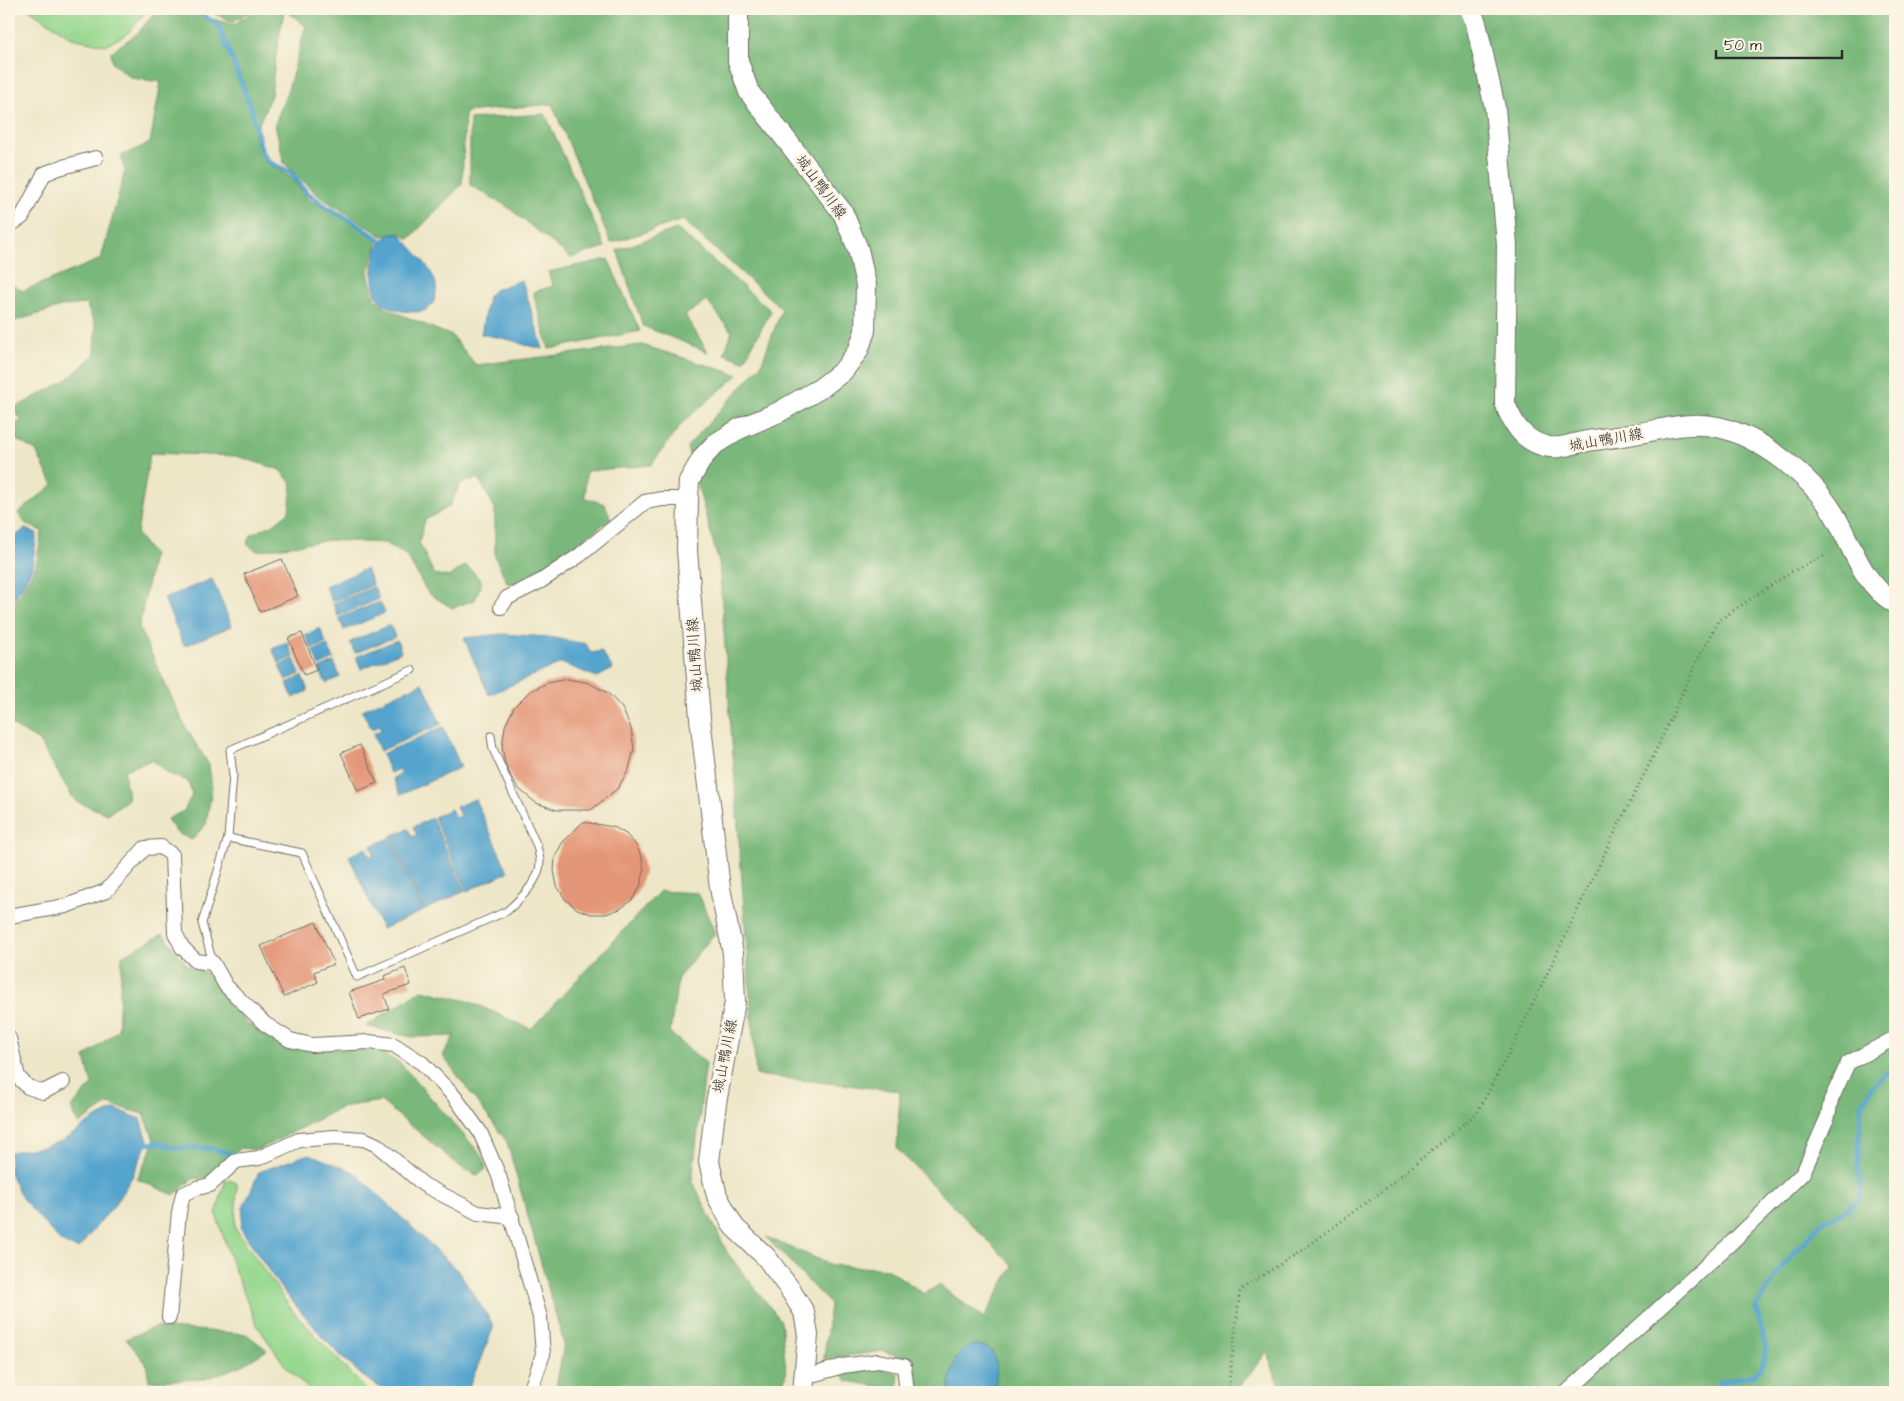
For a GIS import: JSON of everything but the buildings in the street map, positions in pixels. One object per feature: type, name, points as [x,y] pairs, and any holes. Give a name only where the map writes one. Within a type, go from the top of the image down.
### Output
[{"type":"main road","name":"城山鴨川線","points":[[738,9],[738,61],[748,92],[843,213],[858,249],[866,285],[865,331],[858,351],[843,371],[821,388],[779,412],[739,428],[715,444],[703,457],[689,481],[687,550],[700,718],[720,888],[733,953],[735,1002],[716,1103],[709,1162],[717,1196],[734,1227],[766,1257],[804,1312],[808,1336],[804,1385]]},
{"type":"main road","name":"城山鴨川線","points":[[1470,9],[1476,23],[1495,108],[1507,245],[1505,404],[1513,424],[1529,439],[1548,447],[1561,448],[1583,442],[1697,424],[1719,427],[1749,440],[1777,454],[1820,492],[1834,514],[1867,577],[1882,594],[1895,603]]},
{"type":"street","points":[[9,226],[22,217],[44,174],[96,158]]},
{"type":"street","points":[[502,607],[507,598],[540,581],[580,555],[645,502],[662,499],[688,499]]},
{"type":"street","points":[[9,916],[66,906],[106,891],[145,848],[161,847],[172,855],[174,933],[182,947],[196,961],[213,962],[226,986],[265,1024],[290,1040],[312,1045],[368,1042],[394,1045],[422,1063],[454,1096],[480,1132],[499,1176],[540,1317],[543,1354],[530,1392]]},
{"type":"street","points":[[9,1038],[18,1078],[28,1087],[43,1092],[64,1082]]},
{"type":"street","points":[[1568,1392],[1732,1242],[1802,1173],[1828,1116],[1831,1100],[1848,1062],[1891,1040]]},
{"type":"street","points":[[169,1317],[179,1212],[183,1194],[196,1188],[210,1185],[236,1161],[259,1158],[300,1140],[334,1137],[364,1138],[377,1145],[424,1185],[478,1212],[512,1217]]},
{"type":"street","points":[[804,1385],[842,1366],[878,1361],[904,1366],[908,1392]]},
{"type":"lane","points":[[213,962],[202,923],[228,838],[233,775],[230,750],[412,670]]},
{"type":"lane","points":[[228,838],[302,853],[357,977],[507,911],[521,898],[536,876],[540,863],[537,846],[493,749],[491,736]]},
{"type":"path","points":[[1228,1392],[1240,1290],[1304,1249],[1381,1192],[1477,1113],[1514,1043],[1718,621],[1791,572],[1824,556]]},
{"type":"green space","points":[[264,8],[278,9],[284,12],[276,53],[271,95],[254,136],[265,162],[290,177],[308,199],[373,235],[378,241],[368,272],[374,299],[390,310],[452,336],[476,365],[642,345],[738,375],[683,422],[651,465],[586,471],[585,498],[605,504],[611,519],[527,580],[508,584],[495,557],[495,508],[478,478],[460,484],[449,507],[425,520],[419,542],[434,574],[449,577],[466,565],[482,581],[475,600],[452,608],[428,593],[406,555],[385,543],[329,540],[257,551],[247,544],[251,535],[274,524],[289,512],[292,484],[280,470],[237,456],[150,453],[137,534],[153,555],[139,628],[186,728],[209,765],[212,787],[206,824],[192,840],[177,833],[167,819],[184,811],[192,795],[188,781],[169,774],[152,760],[124,770],[128,799],[108,814],[75,801],[39,741],[9,723],[9,613],[36,566],[42,531],[26,524],[18,513],[53,485],[36,451],[15,439],[9,441],[9,427],[22,421],[13,409],[68,379],[95,354],[96,326],[86,304],[64,306],[9,323],[9,283],[23,291],[101,259],[125,171],[121,156],[150,143],[161,82],[132,78],[113,64],[111,52],[138,33],[158,9],[180,9],[233,25]]},
{"type":"green space","points":[[29,9],[148,9],[127,34],[106,45],[72,38]]},
{"type":"green space","points":[[205,9],[254,9],[232,22]]},
{"type":"green space","points":[[284,9],[1895,9],[1895,1392],[1281,1392],[1267,1352],[1235,1392],[994,1392],[996,1378],[951,1375],[949,1392],[913,1392],[909,1359],[883,1351],[824,1359],[830,1304],[766,1237],[832,1265],[888,1269],[924,1294],[939,1285],[984,1318],[1013,1266],[897,1149],[900,1091],[756,1075],[719,563],[687,447],[761,365],[782,309],[683,220],[611,243],[552,104],[465,112],[462,184],[409,239],[400,233],[381,236],[320,197],[284,163],[275,124],[289,86],[306,26]]},
{"type":"green space","points":[[545,114],[605,247],[571,258],[505,205],[470,185],[470,119]]},
{"type":"green space","points":[[677,229],[771,311],[744,361],[724,354],[732,332],[707,301],[685,315],[708,352],[643,326],[617,250]]},
{"type":"green space","points":[[608,259],[640,331],[549,349],[533,292],[553,286],[548,272]]},
{"type":"green space","points":[[660,891],[698,893],[715,933],[678,978],[670,1033],[706,1063],[692,1180],[728,1254],[781,1321],[786,1371],[782,1392],[613,1392],[612,1387],[594,1387],[585,1392],[555,1392],[564,1344],[507,1142],[443,1056],[454,1036],[411,1037],[366,1026],[422,990],[471,1002],[531,1029]]},
{"type":"green space","points":[[163,934],[187,965],[207,973],[246,1023],[288,1050],[375,1049],[400,1063],[483,1157],[486,1169],[477,1175],[462,1168],[381,1101],[342,1107],[258,1150],[241,1148],[210,1177],[192,1179],[174,1195],[137,1179],[155,1142],[144,1114],[108,1104],[79,1124],[71,1108],[92,1085],[85,1057],[118,1030],[122,956]]},
{"type":"green space","points":[[226,1179],[237,1183],[235,1228],[292,1310],[368,1392],[312,1392],[286,1367],[257,1325],[233,1266],[216,1214]]},
{"type":"green space","points":[[155,1327],[246,1334],[267,1350],[243,1365],[205,1379],[149,1381],[146,1363],[126,1339]]},
{"type":"green space","points":[[875,1368],[898,1373],[899,1392],[881,1392],[881,1387],[847,1381],[842,1373]]},
{"type":"water","points":[[391,234],[400,234],[424,262],[435,281],[436,290],[433,304],[424,310],[411,312],[398,310],[385,305],[377,297],[373,285],[374,261],[381,241]]},
{"type":"water","points":[[522,280],[543,349],[481,334],[488,296],[494,290]]},
{"type":"water","points":[[25,529],[37,533],[32,568],[9,607],[9,541]]},
{"type":"water","points":[[366,569],[373,585],[332,602],[325,586]]},
{"type":"water","points":[[212,579],[232,626],[184,646],[164,598]]},
{"type":"water","points":[[374,587],[379,599],[338,616],[333,604]]},
{"type":"water","points":[[380,602],[385,613],[344,630],[339,618]]},
{"type":"water","points":[[390,625],[395,637],[355,653],[350,642]]},
{"type":"water","points":[[320,628],[326,643],[312,649],[305,635]]},
{"type":"water","points":[[502,634],[548,637],[586,644],[591,653],[601,651],[613,669],[597,677],[561,663],[489,695],[464,638]]},
{"type":"water","points":[[397,640],[401,652],[361,669],[356,657]]},
{"type":"water","points":[[287,642],[294,657],[279,663],[272,649]]},
{"type":"water","points":[[327,645],[334,659],[319,666],[313,651]]},
{"type":"water","points":[[294,659],[300,674],[286,680],[279,666]]},
{"type":"water","points":[[334,662],[340,677],[326,683],[319,669]]},
{"type":"water","points":[[302,676],[308,691],[293,698],[287,683]]},
{"type":"water","points":[[423,683],[441,724],[380,751],[373,734],[381,730],[380,726],[371,729],[362,710]]},
{"type":"water","points":[[443,727],[461,767],[400,795],[393,778],[401,774],[399,769],[390,773],[382,754]]},
{"type":"water","points":[[475,799],[508,872],[467,891],[434,817],[451,809],[455,818],[460,816],[456,807]]},
{"type":"water","points":[[432,818],[465,891],[424,910],[391,836],[408,829],[412,837],[417,835],[413,827]]},
{"type":"water","points":[[390,838],[423,911],[382,929],[349,856],[366,848],[370,857],[374,854],[371,846]]},
{"type":"water","points":[[115,1109],[141,1119],[148,1141],[132,1177],[116,1203],[78,1249],[61,1242],[22,1198],[10,1173],[9,1152],[43,1147],[64,1140],[94,1119]]},
{"type":"water","points":[[309,1154],[354,1172],[459,1272],[494,1326],[467,1392],[387,1392],[361,1375],[329,1344],[280,1287],[241,1229],[243,1208],[259,1172]]},
{"type":"water","points":[[976,1345],[984,1347],[994,1356],[996,1377],[994,1392],[949,1392],[957,1358],[964,1349]]},
{"type":"waterway","points":[[194,9],[219,26],[251,108],[262,153],[269,162],[291,173],[307,193],[328,208],[354,222],[387,245]]},
{"type":"waterway","points":[[1712,1392],[1721,1382],[1754,1375],[1762,1367],[1766,1351],[1756,1307],[1783,1266],[1821,1223],[1844,1211],[1858,1200],[1862,1191],[1858,1172],[1861,1106],[1871,1088],[1895,1066]]},
{"type":"waterway","points":[[141,1144],[160,1143],[175,1148],[208,1148],[230,1153]]}]
